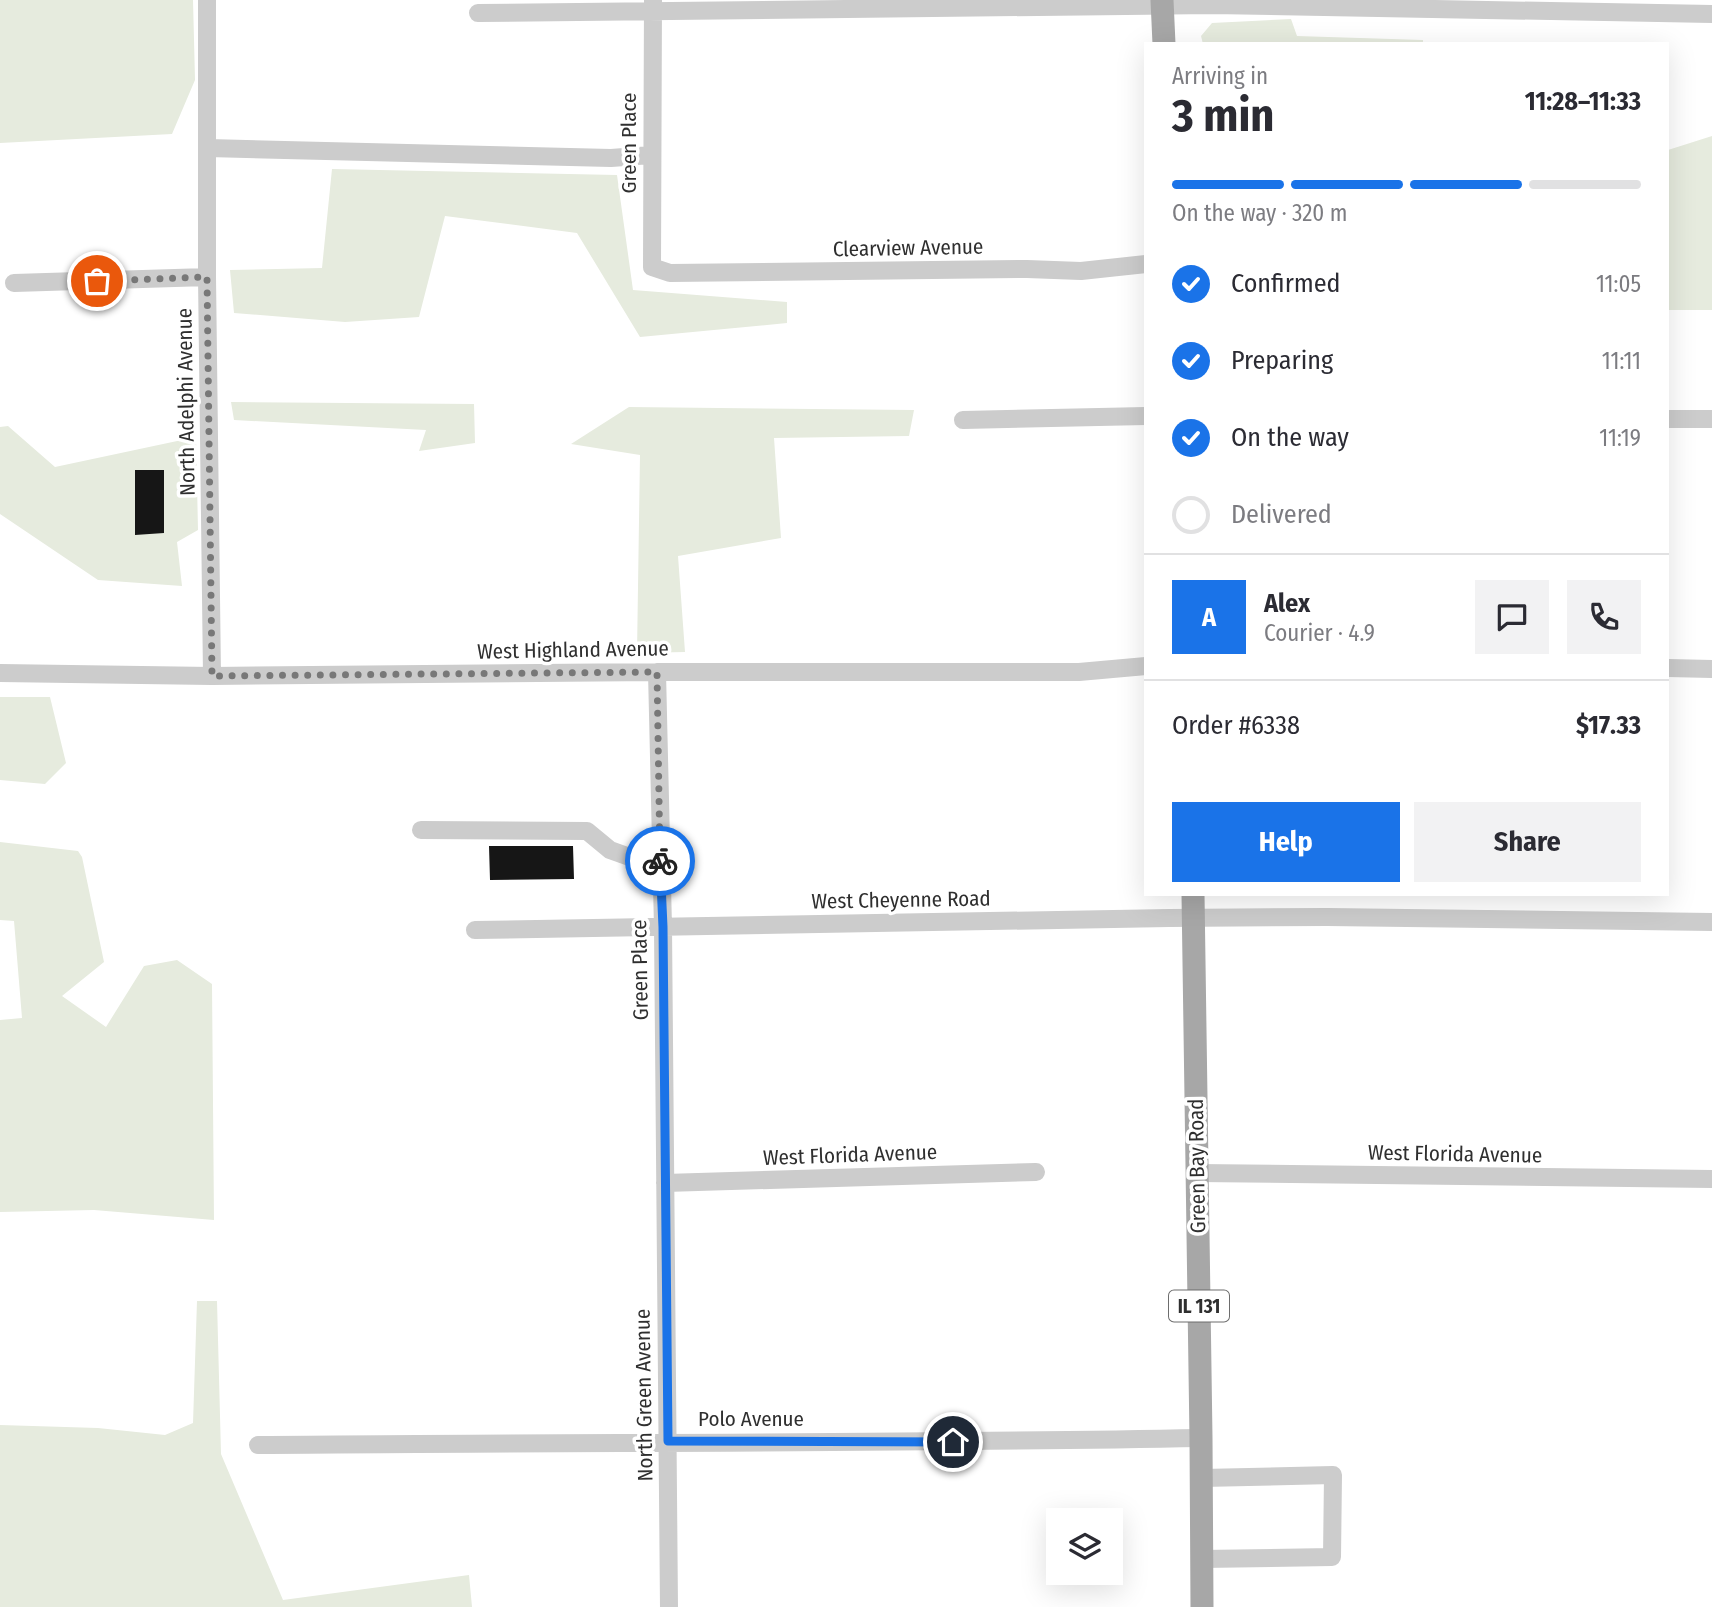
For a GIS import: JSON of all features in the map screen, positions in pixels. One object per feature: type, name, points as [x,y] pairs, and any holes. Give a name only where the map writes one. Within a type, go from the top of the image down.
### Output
[{"type":"main road","points":[[1162,2],[1164,42]]},
{"type":"main road","name":"Green Bay Road","points":[[1193,896],[1202,1438]]},
{"type":"main road","name":"IL 131","points":[[1202,1438],[1202,1607]]},
{"type":"street","name":"North Adelphi Avenue","points":[[206,0],[212,676]]},
{"type":"street","points":[[478,13],[653,5],[1162,2],[1712,14]]},
{"type":"street","name":"Green Place","points":[[653,5],[652,267],[670,273]]},
{"type":"street","points":[[208,148],[611,158],[651,155]]},
{"type":"street","name":"Clearview Avenue","points":[[670,273],[1027,269],[1081,271],[1144,264]]},
{"type":"street","points":[[15,283],[207,277]]},
{"type":"street","points":[[963,420],[1144,416]]},
{"type":"street","points":[[1669,419],[1712,419]]},
{"type":"street","name":"West Highland Avenue","points":[[0,673],[212,676],[1079,672],[1144,666]]},
{"type":"street","points":[[1669,668],[1712,669]]},
{"type":"street","name":"Green Place","points":[[657,672],[665,1183]]},
{"type":"street","points":[[421,830],[587,831],[610,850],[638,860],[660,862]]},
{"type":"street","name":"West Cheyenne Road","points":[[475,930],[1327,917],[1712,922]]},
{"type":"street","name":"West Florida Avenue","points":[[665,1183],[1036,1172]]},
{"type":"street","name":"West Florida Avenue","points":[[1197,1173],[1712,1179]]},
{"type":"street","name":"North Green Avenue","points":[[665,1183],[670,1607]]},
{"type":"street","name":"Polo Avenue","points":[[258,1445],[668,1441],[928,1443],[1202,1438]]},
{"type":"street","points":[[1202,1478],[1333,1475],[1332,1557],[1202,1559]]},
{"type":"shaded area","points":[[0,0],[193,0],[195,80],[172,134],[0,143]]},
{"type":"shaded area","points":[[1291,19],[1297,36],[1423,42],[1202,42],[1201,36],[1212,23]]},
{"type":"shaded area","points":[[1712,136],[1712,310],[1669,310],[1669,150]]},
{"type":"shaded area","points":[[332,169],[617,175],[633,290],[787,302],[787,323],[640,337],[577,233],[445,216],[419,317],[345,322],[234,313],[230,270],[322,268]]},
{"type":"shaded area","points":[[231,402],[474,404],[475,443],[419,451],[426,430],[234,420]]},
{"type":"shaded area","points":[[629,407],[914,410],[909,436],[774,438],[781,538],[678,556],[685,652],[637,653],[640,455],[571,444]]},
{"type":"shaded area","points":[[8,426],[55,467],[196,437],[198,530],[177,542],[182,586],[98,580],[0,514],[0,427]]},
{"type":"shaded area","points":[[0,697],[50,697],[66,763],[45,784],[0,780]]},
{"type":"shaded area","points":[[0,842],[78,851],[82,857],[104,962],[62,996],[106,1027],[144,966],[177,960],[212,984],[214,1220],[94,1210],[0,1212],[0,1020],[22,1018],[14,921],[0,920]]},
{"type":"shaded area","points":[[197,1301],[217,1301],[221,1454],[283,1600],[469,1575],[472,1607],[0,1607],[0,1425],[98,1428],[165,1435],[193,1423]]},
{"type":"building","points":[[135,470],[164,470],[164,533],[135,535]]},
{"type":"building","points":[[489,846],[573,846],[574,879],[490,880]]},
{"type":"way so far","points":[[97,281],[207,277],[212,676],[657,672],[660,861]]},
{"type":"route","points":[[660,861],[668,1441],[953,1442]]}]
